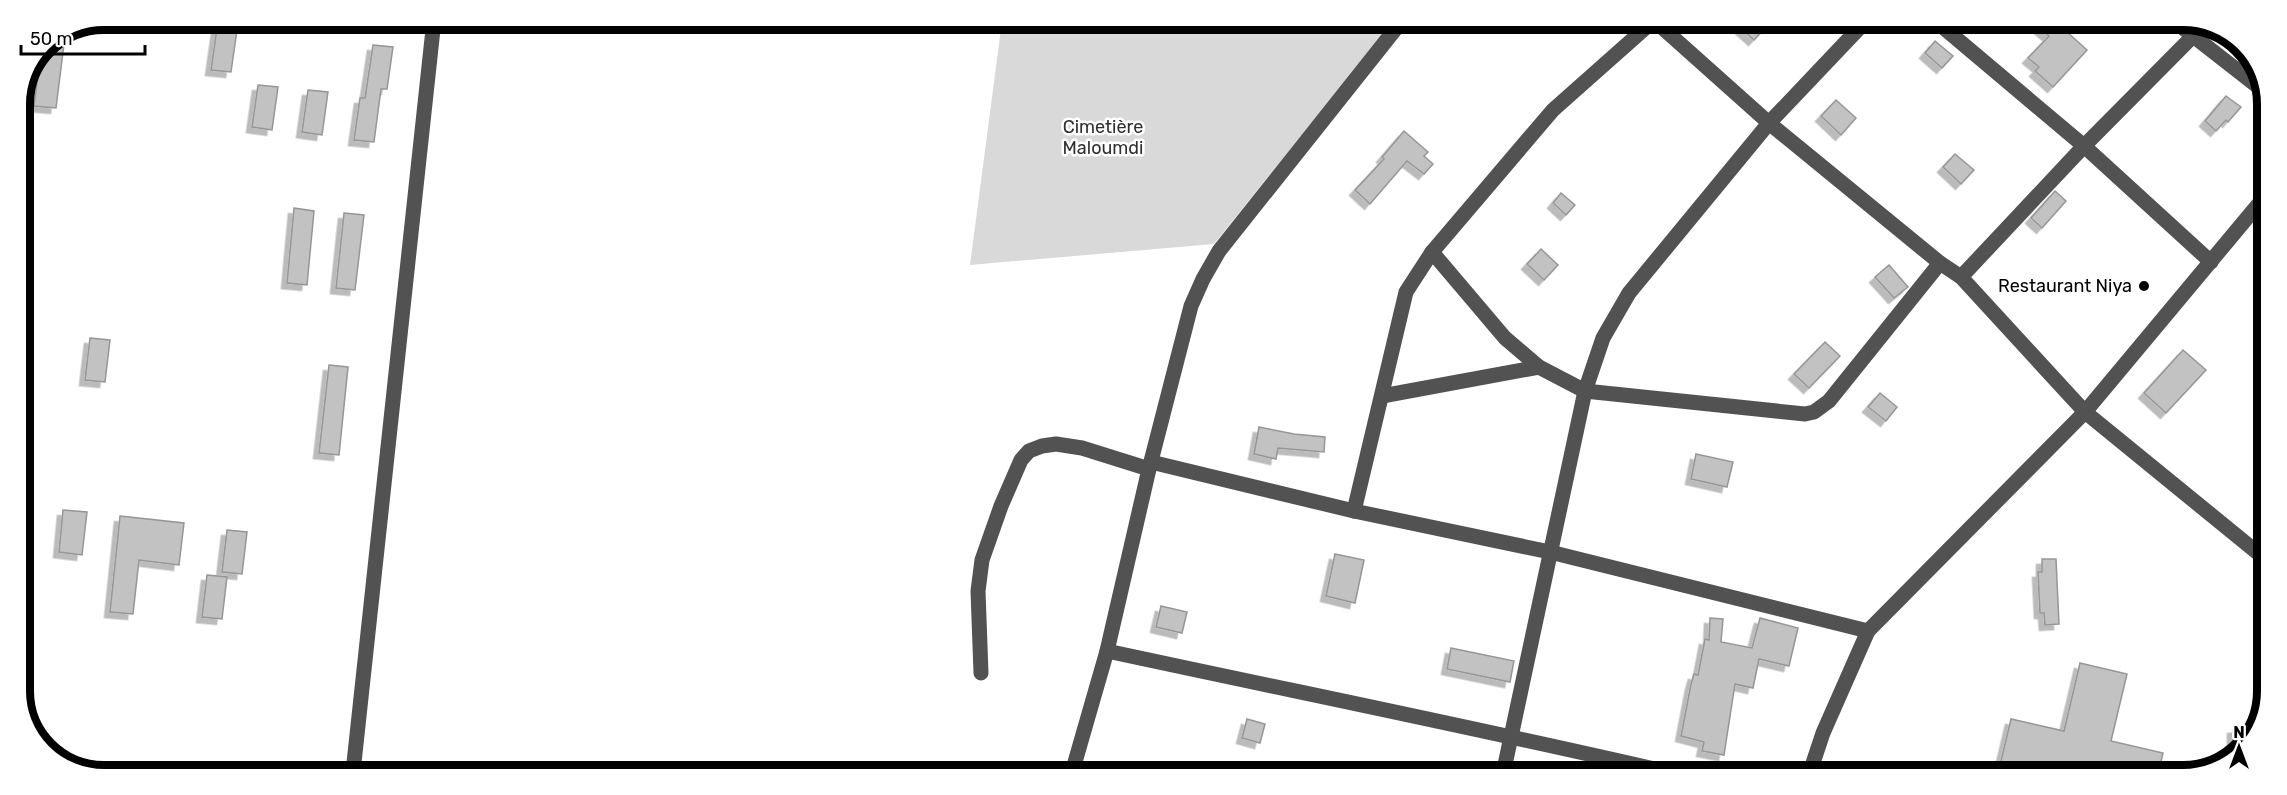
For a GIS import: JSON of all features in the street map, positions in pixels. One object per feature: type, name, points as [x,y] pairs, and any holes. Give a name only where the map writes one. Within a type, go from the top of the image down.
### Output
[{"type":"street","points":[[354,765],[433,30]]},
{"type":"street","points":[[1075,765],[1107,651],[1150,466],[1191,306],[1219,251],[1395,30]]},
{"type":"street","points":[[1354,511],[1406,292],[1431,252],[1552,110],[1643,30]]},
{"type":"street","points":[[1665,30],[1769,123],[1960,277],[2085,412],[2257,552]]},
{"type":"street","points":[[1505,765],[1585,391],[1603,338],[1629,293],[1769,123],[1857,30]]},
{"type":"street","points":[[1946,30],[2084,146],[2211,262]]},
{"type":"street","points":[[2186,30],[2254,84]]},
{"type":"street","points":[[1960,277],[2084,146],[2199,31]]},
{"type":"street","points":[[1812,765],[1823,733],[1869,631],[2085,412],[2257,206]]},
{"type":"street","points":[[1431,252],[1505,338],[1539,367],[1585,391],[1786,413],[1814,412],[1829,401],[1940,263]]},
{"type":"street","points":[[1382,396],[1539,367]]},
{"type":"street","points":[[981,673],[978,591],[982,560],[1001,506],[1021,460],[1029,451],[1041,446],[1056,444],[1082,448],[1150,466],[1354,511],[1550,552],[1869,631]]},
{"type":"street","points":[[1107,651],[1511,736],[1637,765]]},
{"type":"green space","name":"Cimetière Maloumdi","points":[[1001,30],[1387,30],[1214,244],[970,265]]},
{"type":"building","points":[[217,30],[237,30],[231,72],[211,70]]},
{"type":"building","points":[[1743,30],[1763,30],[1754,40]]},
{"type":"building","points":[[2042,30],[2067,30],[2087,50],[2053,87],[2035,71],[2039,67],[2028,58],[2049,36]]},
{"type":"building","points":[[64,41],[56,108],[34,106],[39,70],[42,63]]},
{"type":"building","points":[[1935,41],[1953,56],[1942,68],[1925,53]]},
{"type":"building","points":[[373,45],[393,47],[387,89],[381,89],[374,142],[354,140],[360,98],[365,98]]},
{"type":"building","points":[[258,85],[278,87],[272,130],[252,127]]},
{"type":"building","points":[[308,90],[328,92],[322,135],[302,132]]},
{"type":"building","points":[[2226,96],[2241,107],[2228,122],[2226,120],[2216,131],[2205,121]]},
{"type":"building","points":[[1836,100],[1856,118],[1841,135],[1821,116]]},
{"type":"building","points":[[1404,131],[1428,152],[1424,156],[1433,164],[1424,174],[1407,161],[1370,204],[1355,190],[1384,159],[1382,157]]},
{"type":"building","points":[[1955,154],[1974,170],[1961,184],[1943,167]]},
{"type":"building","points":[[2055,191],[2066,201],[2042,228],[2031,218]]},
{"type":"building","points":[[1561,193],[1575,205],[1566,215],[1553,203]]},
{"type":"building","points":[[294,208],[314,211],[307,285],[287,283]]},
{"type":"building","points":[[344,213],[364,215],[355,290],[336,288]]},
{"type":"building","points":[[1541,249],[1558,265],[1544,280],[1527,264]]},
{"type":"building","points":[[1889,265],[1908,287],[1894,298],[1875,277]]},
{"type":"building","points":[[90,338],[110,340],[105,382],[85,380]]},
{"type":"building","points":[[1825,342],[1840,356],[1809,388],[1794,374]]},
{"type":"building","points":[[2183,350],[2206,370],[2166,413],[2144,393]]},
{"type":"building","points":[[329,365],[348,367],[339,455],[319,453]]},
{"type":"building","points":[[1880,393],[1897,407],[1886,421],[1868,407]]},
{"type":"building","points":[[1259,427],[1325,437],[1324,452],[1278,448],[1276,459],[1254,454]]},
{"type":"building","points":[[1696,454],[1733,462],[1727,487],[1691,479]]},
{"type":"building","points":[[63,510],[87,512],[82,555],[59,552]]},
{"type":"building","points":[[120,516],[184,523],[179,565],[139,560],[133,614],[110,612]]},
{"type":"building","points":[[227,530],[247,532],[242,574],[222,572]]},
{"type":"building","points":[[1335,554],[1364,560],[1355,603],[1326,596]]},
{"type":"building","points":[[2042,559],[2056,559],[2059,624],[2045,625],[2044,613],[2040,613],[2038,572],[2042,572]]},
{"type":"building","points":[[207,575],[227,577],[222,619],[202,617]]},
{"type":"building","points":[[1161,606],[1187,612],[1182,633],[1156,627]]},
{"type":"building","points":[[1710,618],[1723,619],[1721,642],[1752,648],[1760,618],[1798,628],[1789,666],[1759,659],[1753,688],[1735,684],[1724,755],[1702,751],[1704,742],[1681,736],[1691,684],[1694,674],[1698,675],[1705,639],[1709,640]]},
{"type":"building","points":[[1451,648],[1514,661],[1510,682],[1447,669]]},
{"type":"building","points":[[2080,663],[2127,674],[2111,741],[2163,753],[2160,765],[2000,765],[2011,719],[2064,731]]},
{"type":"building","points":[[1247,719],[1265,724],[1260,743],[1242,738]]},
{"type":"building","points":[[2247,727],[2233,746],[2233,728]]},
{"type":"place","name":"Restaurant Niya","points":[[2144,286]]}]
